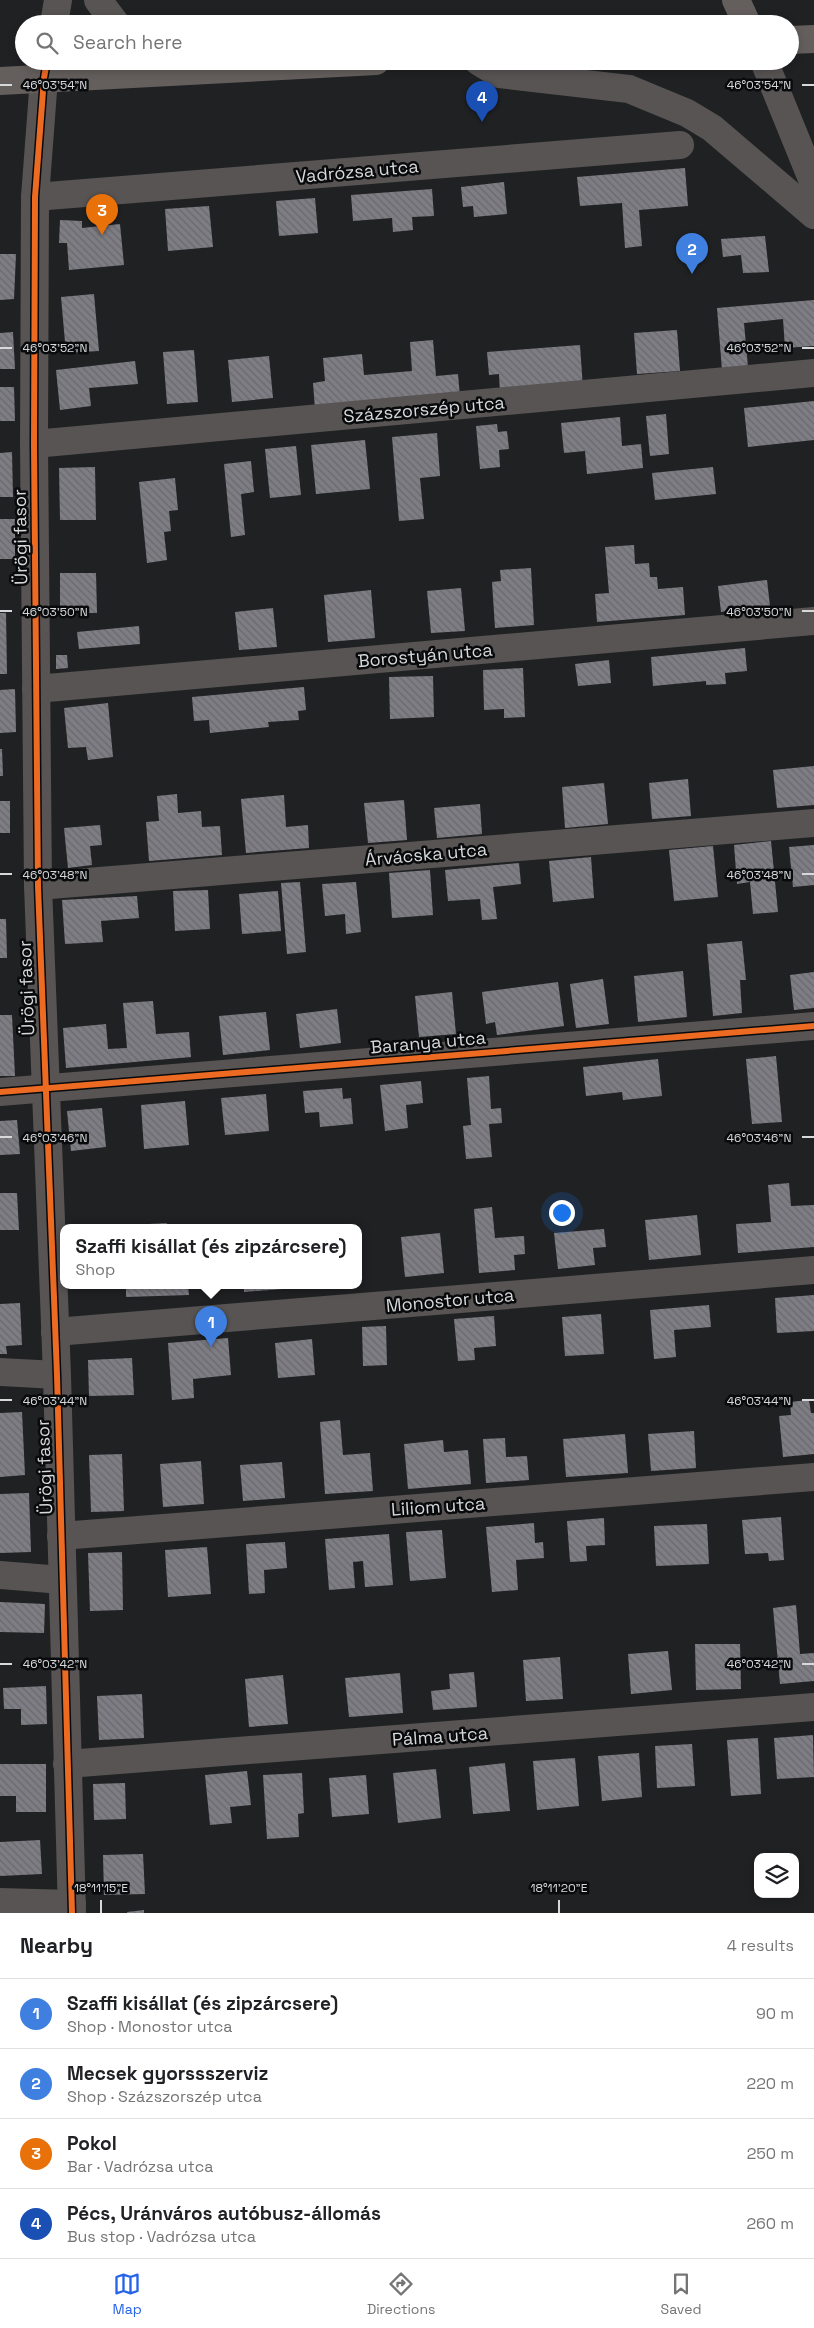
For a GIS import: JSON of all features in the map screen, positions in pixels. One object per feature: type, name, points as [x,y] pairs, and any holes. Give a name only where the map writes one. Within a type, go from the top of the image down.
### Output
[{"type":"main road","points":[[736,0],[743,15]]},
{"type":"main road","points":[[799,40],[814,39]]},
{"type":"main road","points":[[0,81],[46,70]]},
{"type":"street","points":[[56,15],[58,0]]},
{"type":"street","points":[[98,0],[109,15]]},
{"type":"street","name":"Ürögi fasor","points":[[46,70],[35,197],[34,444],[38,886],[44,1088],[57,1375],[72,1909]]},
{"type":"street","points":[[493,70],[499,74],[629,89],[687,113],[712,128],[814,215]]},
{"type":"street","points":[[768,70],[814,184]]},
{"type":"street","name":"Vadrózsa utca","points":[[35,197],[680,145]]},
{"type":"street","name":"Százszorszép utca","points":[[34,444],[814,373]]},
{"type":"street","name":"Borostyán utca","points":[[36,689],[814,621]]},
{"type":"street","name":"Árvácska utca","points":[[38,886],[814,823]]},
{"type":"street","name":"Baranya utca","points":[[0,1092],[814,1026]]},
{"type":"street","name":"Monostor utca","points":[[55,1332],[814,1270]]},
{"type":"street","points":[[0,1372],[57,1375]]},
{"type":"street","name":"Liliom utca","points":[[61,1536],[814,1477]]},
{"type":"street","points":[[0,1575],[62,1580]]},
{"type":"street","name":"Pálma utca","points":[[67,1764],[814,1707]]},
{"type":"street","points":[[0,1902],[72,1909]]},
{"type":"building","points":[[685,168],[688,206],[639,210],[642,246],[625,248],[622,203],[580,206],[577,177]]},
{"type":"building","points":[[504,182],[507,214],[474,217],[473,206],[463,207],[461,187]]},
{"type":"building","points":[[432,189],[434,216],[412,217],[413,230],[393,232],[392,218],[353,221],[351,195]]},
{"type":"building","points":[[315,198],[318,233],[279,236],[276,201]]},
{"type":"building","points":[[209,206],[213,247],[168,251],[165,209]]},
{"type":"building","points":[[60,220],[82,221],[82,228],[120,224],[124,265],[69,270],[67,243],[59,243]]},
{"type":"building","points":[[765,236],[769,272],[743,273],[741,255],[723,257],[721,239]]},
{"type":"building","points":[[0,254],[16,254],[14,299],[0,300]]},
{"type":"building","points":[[94,294],[99,351],[66,353],[61,297]]},
{"type":"building","points":[[814,300],[814,346],[785,348],[783,319],[744,323],[748,367],[722,370],[717,308]]},
{"type":"building","points":[[677,330],[680,371],[637,374],[634,333]]},
{"type":"building","points":[[13,332],[15,369],[0,369],[0,333]]},
{"type":"building","points":[[433,340],[436,376],[458,374],[460,397],[315,409],[313,383],[325,381],[323,358],[362,354],[364,375],[412,371],[410,342]]},
{"type":"building","points":[[580,345],[583,388],[500,394],[499,374],[489,375],[487,352]]},
{"type":"building","points":[[194,350],[198,402],[167,404],[163,352]]},
{"type":"building","points":[[269,356],[273,398],[232,402],[228,360]]},
{"type":"building","points":[[135,361],[138,384],[89,388],[91,406],[60,410],[56,370]]},
{"type":"building","points":[[0,387],[14,387],[15,421],[0,421]]},
{"type":"building","points":[[814,401],[814,440],[748,447],[744,408]]},
{"type":"building","points":[[666,414],[669,454],[650,456],[646,416]]},
{"type":"building","points":[[620,417],[622,446],[641,444],[643,468],[587,474],[585,451],[564,453],[561,423]]},
{"type":"building","points":[[497,424],[498,432],[507,431],[509,449],[499,450],[500,467],[480,469],[476,426]]},
{"type":"building","points":[[437,433],[440,476],[420,478],[424,519],[399,521],[392,437]]},
{"type":"building","points":[[365,440],[370,489],[316,494],[311,445]]},
{"type":"building","points":[[296,446],[301,495],[270,498],[265,449]]},
{"type":"building","points":[[12,452],[13,497],[0,497],[0,453]]},
{"type":"building","points":[[251,461],[254,492],[241,494],[245,535],[231,537],[224,464]]},
{"type":"building","points":[[95,467],[96,520],[60,520],[59,468]]},
{"type":"building","points":[[713,467],[716,494],[655,500],[652,473]]},
{"type":"building","points":[[175,478],[178,510],[169,511],[171,531],[164,532],[167,560],[147,563],[139,482]]},
{"type":"building","points":[[0,519],[15,519],[15,559],[0,559]]},
{"type":"building","points":[[634,545],[635,564],[649,563],[650,577],[657,577],[658,589],[683,587],[685,615],[597,622],[595,594],[609,593],[605,547]]},
{"type":"building","points":[[531,568],[534,625],[495,628],[492,582],[501,581],[500,570]]},
{"type":"building","points":[[60,573],[96,573],[97,613],[60,613]]},
{"type":"building","points":[[767,580],[770,606],[721,612],[718,586]]},
{"type":"building","points":[[461,588],[465,631],[431,633],[427,591]]},
{"type":"building","points":[[371,590],[375,638],[328,642],[324,595]]},
{"type":"building","points":[[273,608],[277,647],[239,650],[235,612]]},
{"type":"building","points":[[0,613],[6,613],[7,674],[0,674]]},
{"type":"building","points":[[139,626],[140,644],[79,649],[77,632]]},
{"type":"building","points":[[745,648],[747,671],[725,673],[726,684],[706,685],[706,681],[653,686],[651,657]]},
{"type":"building","points":[[56,655],[67,655],[68,668],[56,669]]},
{"type":"building","points":[[609,660],[611,683],[578,686],[575,664]]},
{"type":"building","points":[[523,668],[525,717],[504,718],[504,709],[484,710],[483,670]]},
{"type":"building","points":[[433,676],[434,717],[390,719],[389,677]]},
{"type":"building","points":[[304,687],[306,710],[298,711],[299,720],[268,722],[269,727],[210,733],[209,720],[194,721],[192,697]]},
{"type":"building","points":[[15,689],[16,732],[0,733],[0,690]]},
{"type":"building","points":[[108,703],[113,757],[88,760],[86,747],[68,748],[64,708]]},
{"type":"building","points":[[0,749],[2,749],[3,776],[0,776]]},
{"type":"building","points":[[814,766],[814,805],[777,808],[773,770]]},
{"type":"building","points":[[688,779],[691,816],[652,819],[649,783]]},
{"type":"building","points":[[604,783],[608,824],[565,828],[562,787]]},
{"type":"building","points":[[177,794],[178,813],[201,811],[202,827],[220,826],[222,855],[149,861],[146,822],[159,821],[157,796]]},
{"type":"building","points":[[284,795],[286,827],[308,825],[309,848],[246,853],[241,799]]},
{"type":"building","points":[[404,800],[407,840],[368,843],[364,803]]},
{"type":"building","points":[[0,801],[10,801],[10,833],[0,833]]},
{"type":"building","points":[[480,804],[482,834],[437,838],[434,808]]},
{"type":"building","points":[[100,825],[102,845],[90,846],[92,865],[68,868],[64,828]]},
{"type":"building","points":[[771,841],[778,912],[753,914],[750,882],[737,884],[734,845]]},
{"type":"building","points":[[814,845],[814,885],[793,887],[789,847]]},
{"type":"building","points":[[713,846],[718,897],[674,901],[669,850]]},
{"type":"building","points":[[591,857],[594,898],[553,902],[549,861]]},
{"type":"building","points":[[519,863],[521,884],[493,887],[497,919],[482,920],[480,899],[448,901],[445,870]]},
{"type":"building","points":[[430,870],[433,915],[392,918],[389,873]]},
{"type":"building","points":[[300,882],[306,952],[287,954],[281,883]]},
{"type":"building","points":[[356,882],[361,932],[346,934],[345,914],[325,916],[322,884]]},
{"type":"building","points":[[208,890],[210,929],[175,931],[173,891]]},
{"type":"building","points":[[278,891],[281,931],[242,934],[239,894]]},
{"type":"building","points":[[137,896],[139,918],[101,921],[103,942],[65,944],[62,900]]},
{"type":"building","points":[[0,919],[6,919],[7,958],[0,958]]},
{"type":"building","points":[[742,941],[746,980],[740,980],[742,1013],[713,1016],[707,944]]},
{"type":"building","points":[[683,971],[687,1017],[638,1022],[634,976]]},
{"type":"building","points":[[814,972],[814,1008],[794,1010],[790,975]]},
{"type":"building","points":[[603,979],[609,1024],[576,1028],[570,984]]},
{"type":"building","points":[[558,982],[564,1026],[497,1035],[495,1022],[486,1024],[482,992]]},
{"type":"building","points":[[452,992],[456,1034],[419,1037],[415,996]]},
{"type":"building","points":[[153,1001],[156,1034],[189,1032],[191,1057],[66,1068],[63,1028],[106,1024],[108,1049],[127,1048],[123,1003]]},
{"type":"building","points":[[337,1009],[341,1043],[300,1048],[296,1014]]},
{"type":"building","points":[[266,1012],[270,1050],[223,1055],[219,1016]]},
{"type":"building","points":[[0,1015],[12,1015],[15,1076],[0,1076]]},
{"type":"building","points":[[776,1056],[782,1122],[752,1124],[746,1059]]},
{"type":"building","points":[[658,1059],[662,1096],[623,1100],[622,1092],[586,1096],[583,1067]]},
{"type":"building","points":[[489,1076],[491,1109],[501,1108],[502,1123],[489,1124],[492,1157],[466,1159],[463,1126],[471,1125],[467,1078]]},
{"type":"building","points":[[421,1081],[423,1103],[406,1105],[408,1128],[385,1131],[380,1085]]},
{"type":"building","points":[[342,1088],[343,1099],[351,1098],[353,1124],[320,1127],[319,1112],[305,1113],[303,1091]]},
{"type":"building","points":[[266,1094],[269,1131],[225,1135],[221,1098]]},
{"type":"building","points":[[185,1101],[189,1145],[144,1149],[141,1105]]},
{"type":"building","points":[[102,1108],[106,1147],[71,1151],[67,1111]]},
{"type":"building","points":[[17,1120],[20,1154],[0,1155],[0,1121]]},
{"type":"building","points":[[789,1183],[791,1206],[814,1205],[814,1247],[738,1253],[736,1224],[771,1222],[768,1185]]},
{"type":"building","points":[[0,1193],[17,1193],[19,1230],[0,1230]]},
{"type":"building","points":[[492,1207],[495,1238],[524,1236],[525,1254],[514,1255],[515,1270],[479,1273],[474,1209]]},
{"type":"building","points":[[697,1215],[701,1255],[649,1260],[645,1220]]},
{"type":"building","points":[[604,1229],[606,1247],[593,1248],[595,1265],[558,1269],[554,1233]]},
{"type":"building","points":[[440,1233],[444,1273],[405,1277],[401,1237]]},
{"type":"building","points":[[126,1289],[188,1289],[189,1295],[126,1297]]},
{"type":"building","points":[[244,1289],[283,1289],[244,1292]]},
{"type":"building","points":[[814,1295],[814,1331],[777,1333],[775,1298]]},
{"type":"building","points":[[20,1303],[22,1345],[6,1346],[7,1354],[0,1354],[0,1304]]},
{"type":"building","points":[[709,1305],[711,1327],[674,1330],[676,1357],[654,1359],[650,1310]]},
{"type":"building","points":[[601,1314],[604,1354],[565,1356],[562,1317]]},
{"type":"building","points":[[494,1316],[496,1346],[474,1348],[475,1360],[458,1361],[454,1319]]},
{"type":"building","points":[[386,1326],[387,1365],[363,1366],[362,1327]]},
{"type":"building","points":[[228,1338],[231,1375],[193,1379],[194,1398],[172,1400],[168,1343]]},
{"type":"building","points":[[312,1339],[315,1375],[278,1378],[275,1343]]},
{"type":"building","points":[[132,1358],[134,1395],[89,1396],[88,1360]]},
{"type":"building","points":[[809,1400],[811,1413],[814,1413],[814,1454],[783,1457],[779,1416],[791,1415],[790,1402]]},
{"type":"building","points":[[22,1412],[25,1475],[0,1477],[0,1413]]},
{"type":"building","points":[[340,1420],[343,1455],[370,1453],[373,1491],[325,1494],[320,1422]]},
{"type":"building","points":[[694,1431],[696,1468],[651,1471],[648,1434]]},
{"type":"building","points":[[625,1434],[628,1473],[566,1477],[563,1439]]},
{"type":"building","points":[[505,1438],[506,1457],[527,1456],[529,1480],[486,1483],[483,1439]]},
{"type":"building","points":[[443,1440],[444,1452],[468,1450],[471,1484],[408,1489],[404,1444]]},
{"type":"building","points":[[122,1454],[124,1511],[91,1512],[89,1455]]},
{"type":"building","points":[[201,1461],[204,1504],[163,1507],[160,1464]]},
{"type":"building","points":[[282,1462],[285,1498],[243,1501],[240,1465]]},
{"type":"building","points":[[29,1493],[31,1552],[0,1553],[0,1494]]},
{"type":"building","points":[[781,1517],[784,1560],[769,1561],[768,1553],[745,1554],[742,1520]]},
{"type":"building","points":[[604,1518],[605,1545],[586,1546],[587,1561],[570,1562],[567,1521]]},
{"type":"building","points":[[534,1523],[535,1543],[543,1542],[544,1558],[516,1560],[518,1590],[492,1592],[486,1527]]},
{"type":"building","points":[[707,1524],[709,1564],[656,1566],[654,1526]]},
{"type":"building","points":[[442,1530],[446,1578],[410,1581],[406,1532]]},
{"type":"building","points":[[389,1534],[393,1585],[365,1587],[363,1561],[353,1562],[355,1588],[329,1590],[325,1539]]},
{"type":"building","points":[[285,1542],[287,1568],[264,1570],[265,1593],[249,1594],[246,1544]]},
{"type":"building","points":[[207,1547],[211,1594],[168,1597],[165,1550]]},
{"type":"building","points":[[122,1552],[123,1610],[90,1611],[88,1553]]},
{"type":"building","points":[[0,1602],[45,1604],[44,1633],[0,1632]]},
{"type":"building","points":[[796,1605],[800,1654],[814,1653],[814,1681],[780,1684],[773,1608]]},
{"type":"building","points":[[695,1644],[740,1644],[741,1689],[696,1690]]},
{"type":"building","points":[[668,1651],[672,1690],[631,1694],[628,1654]]},
{"type":"building","points":[[560,1657],[563,1699],[526,1701],[523,1660]]},
{"type":"building","points":[[474,1672],[477,1707],[433,1710],[431,1691],[450,1689],[449,1674]]},
{"type":"building","points":[[400,1673],[403,1713],[349,1717],[345,1678]]},
{"type":"building","points":[[283,1675],[288,1724],[249,1727],[245,1679]]},
{"type":"building","points":[[46,1686],[47,1724],[21,1725],[21,1709],[4,1709],[3,1688]]},
{"type":"building","points":[[142,1694],[144,1738],[99,1740],[97,1696]]},
{"type":"building","points":[[813,1735],[814,1777],[777,1779],[774,1738]]},
{"type":"building","points":[[758,1738],[761,1794],[731,1796],[727,1740]]},
{"type":"building","points":[[692,1744],[695,1786],[657,1788],[655,1746]]},
{"type":"building","points":[[639,1753],[642,1797],[602,1801],[598,1756]]},
{"type":"building","points":[[575,1758],[579,1806],[537,1810],[533,1761]]},
{"type":"building","points":[[505,1763],[510,1811],[473,1814],[469,1767]]},
{"type":"building","points":[[0,1764],[46,1764],[46,1812],[16,1812],[16,1796],[0,1796]]},
{"type":"building","points":[[436,1769],[441,1818],[398,1823],[393,1773]]},
{"type":"building","points":[[247,1771],[251,1805],[230,1807],[232,1823],[210,1825],[205,1775]]},
{"type":"building","points":[[302,1773],[304,1813],[298,1814],[299,1837],[267,1839],[263,1775]]},
{"type":"building","points":[[366,1775],[369,1814],[332,1817],[329,1778]]},
{"type":"building","points":[[125,1783],[126,1819],[94,1820],[93,1784]]},
{"type":"building","points":[[40,1840],[42,1874],[0,1876],[0,1842]]},
{"type":"building","points":[[143,1854],[145,1894],[104,1895],[103,1855]]},
{"type":"building","points":[[144,1910],[144,1913],[127,1913],[127,1912]]},
{"type":"cycle path","points":[[45,70],[35,197],[34,444],[38,886],[57,1375],[72,1913]]},
{"type":"cycle path","points":[[0,1092],[814,1026]]},
{"type":"place","name":"Pécs, Uránváros autóbusz-állomás","points":[[482,122]]},
{"type":"place","name":"Pokol","points":[[102,235]]},
{"type":"place","name":"Mecsek gyorssszerviz","points":[[692,274]]},
{"type":"place","name":"Szaffi kisállat (és zipzárcsere)","points":[[211,1347]]}]
